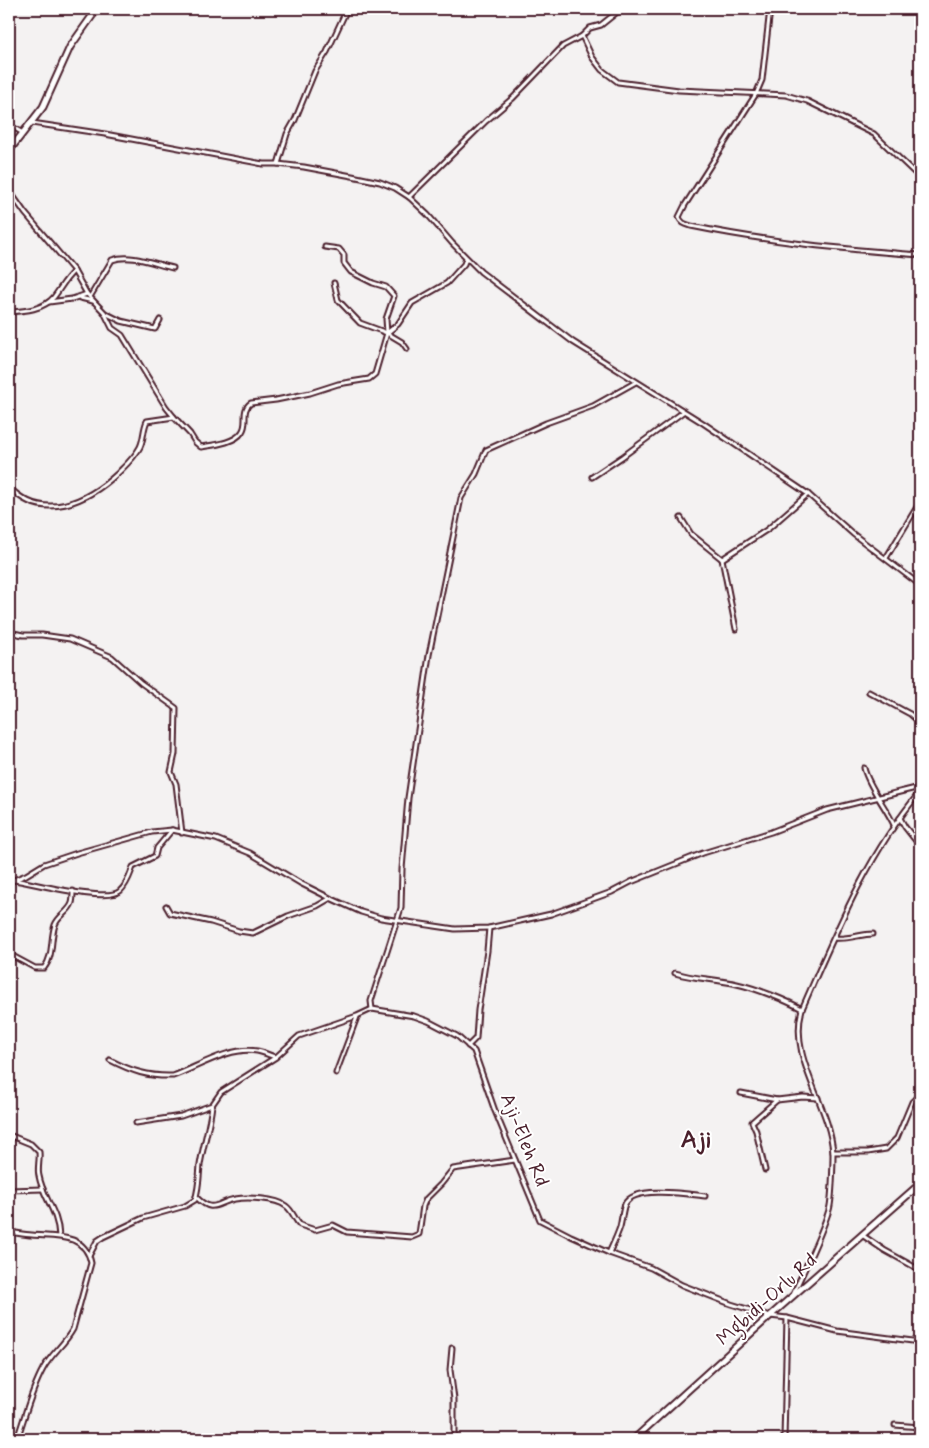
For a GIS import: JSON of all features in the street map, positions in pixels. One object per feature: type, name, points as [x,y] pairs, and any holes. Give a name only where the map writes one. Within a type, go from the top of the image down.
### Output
[{"type":"main road","points":[[9,152],[42,107],[70,46],[97,9]]},
{"type":"main road","name":"Mgbidi-Orlu Rd","points":[[634,1439],[792,1295],[920,1184]]},
{"type":"street","points":[[278,164],[287,134],[295,120],[315,71],[327,52],[347,9]]},
{"type":"street","points":[[409,197],[486,121],[513,98],[563,46],[582,36],[590,28],[601,25],[621,9]]},
{"type":"street","points":[[770,9],[762,80],[756,94],[685,205],[679,217],[682,222],[691,226],[727,234],[791,244],[920,255]]},
{"type":"street","points":[[582,36],[592,56],[602,70],[618,82],[679,90],[796,97],[874,134],[920,178]]},
{"type":"street","points":[[32,123],[105,134],[263,164],[278,164],[370,180],[395,188],[409,197],[428,215],[452,244],[481,272],[573,342],[740,447],[808,494],[853,534],[920,585]]},
{"type":"street","points":[[9,125],[24,133]]},
{"type":"street","points":[[9,190],[25,213],[74,271],[88,295],[104,312],[112,328],[122,335],[174,418],[203,447],[230,440],[242,432],[246,408],[251,403],[307,394],[338,384],[371,378],[375,374],[387,333],[386,319],[394,296],[386,287],[351,272],[344,263],[344,255],[339,249],[325,248]]},
{"type":"street","points":[[49,302],[88,295],[112,260],[119,258],[173,268]]},
{"type":"street","points":[[387,333],[398,324],[412,303],[447,283],[464,264],[466,258]]},
{"type":"street","points":[[9,312],[38,308],[49,302],[65,279],[74,271]]},
{"type":"street","points":[[334,283],[338,300],[360,323],[387,333],[402,342],[407,349]]},
{"type":"street","points":[[79,298],[95,301]]},
{"type":"street","points":[[104,312],[121,321],[155,330],[160,320]]},
{"type":"street","points":[[90,1255],[97,1241],[102,1237],[143,1218],[185,1206],[196,1197],[212,1105],[221,1092],[276,1058],[298,1036],[372,1009],[371,1001],[401,908],[408,798],[429,655],[461,498],[476,474],[486,450],[546,423],[593,406],[636,382]]},
{"type":"street","points":[[592,477],[683,412]]},
{"type":"street","points":[[9,487],[26,500],[40,504],[64,506],[86,498],[129,463],[141,446],[147,421],[174,418]]},
{"type":"street","points":[[722,559],[768,529],[808,494]]},
{"type":"street","points":[[886,558],[920,502]]},
{"type":"street","points":[[681,518],[691,534],[722,559],[736,629]]},
{"type":"street","points":[[9,632],[70,639],[112,657],[141,683],[176,708],[175,754],[171,772],[176,784],[182,833]]},
{"type":"street","points":[[869,692],[910,714],[920,723]]},
{"type":"street","points":[[864,768],[866,777],[894,825]]},
{"type":"street","points":[[9,882],[26,875],[44,864],[78,853],[152,832],[172,830],[216,839],[250,853],[300,883],[361,912],[396,922],[455,929],[489,928],[551,914],[612,892],[631,882],[702,853],[771,832],[827,810],[920,787]]},
{"type":"street","points":[[792,1295],[830,1208],[833,1152],[823,1109],[801,1056],[798,1022],[834,938],[858,889],[894,825],[920,792]]},
{"type":"street","points":[[900,818],[920,846]]},
{"type":"street","points":[[14,879],[99,896],[115,894],[126,883],[133,867],[156,856],[157,848],[172,830]]},
{"type":"street","points":[[9,954],[35,968],[44,968],[48,964],[54,928],[58,920],[72,904],[73,891]]},
{"type":"street","points":[[166,906],[170,913],[211,922],[239,932],[253,933],[288,916],[317,906],[330,898]]},
{"type":"street","points":[[468,1046],[476,1038],[480,996],[488,951],[489,928]]},
{"type":"street","points":[[834,938],[842,940],[860,934],[874,934]]},
{"type":"street","points":[[675,973],[686,977],[738,984],[791,1003],[802,1009]]},
{"type":"street","name":"Aji-Eleh Rd","points":[[372,1009],[428,1021],[456,1036],[474,1051],[540,1220],[609,1253],[651,1268],[682,1285],[732,1304],[770,1316],[787,1318],[837,1331],[920,1342]]},
{"type":"street","points":[[336,1073],[357,1016]]},
{"type":"street","points":[[110,1060],[138,1073],[165,1076],[181,1073],[228,1054],[246,1050],[257,1051],[276,1058]]},
{"type":"street","points":[[741,1093],[777,1100],[804,1097],[818,1098]]},
{"type":"street","points":[[833,1152],[868,1152],[886,1149],[898,1138],[912,1102],[920,1094]]},
{"type":"street","points":[[765,1170],[756,1131],[752,1122],[777,1100]]},
{"type":"street","points":[[136,1123],[181,1116],[212,1105]]},
{"type":"street","points":[[9,1135],[36,1148],[40,1160],[39,1177],[56,1215],[59,1236]]},
{"type":"street","points":[[196,1197],[202,1204],[212,1206],[236,1199],[274,1201],[287,1206],[300,1225],[312,1230],[333,1225],[347,1232],[412,1237],[419,1234],[426,1199],[442,1184],[453,1169],[515,1160]]},
{"type":"street","points":[[9,1190],[43,1189]]},
{"type":"street","points":[[609,1253],[619,1230],[627,1201],[647,1193],[659,1191],[705,1196]]},
{"type":"street","points":[[9,1232],[32,1236],[64,1236],[81,1244],[90,1255],[91,1262],[73,1329],[42,1370],[17,1439]]},
{"type":"street","points":[[862,1236],[920,1270]]},
{"type":"street","points":[[784,1439],[787,1318]]},
{"type":"street","points":[[452,1348],[450,1370],[454,1399],[454,1439]]},
{"type":"street","points":[[895,1425],[920,1427]]},
{"type":"district","name":"Aji","points":[[696,1140]]}]
